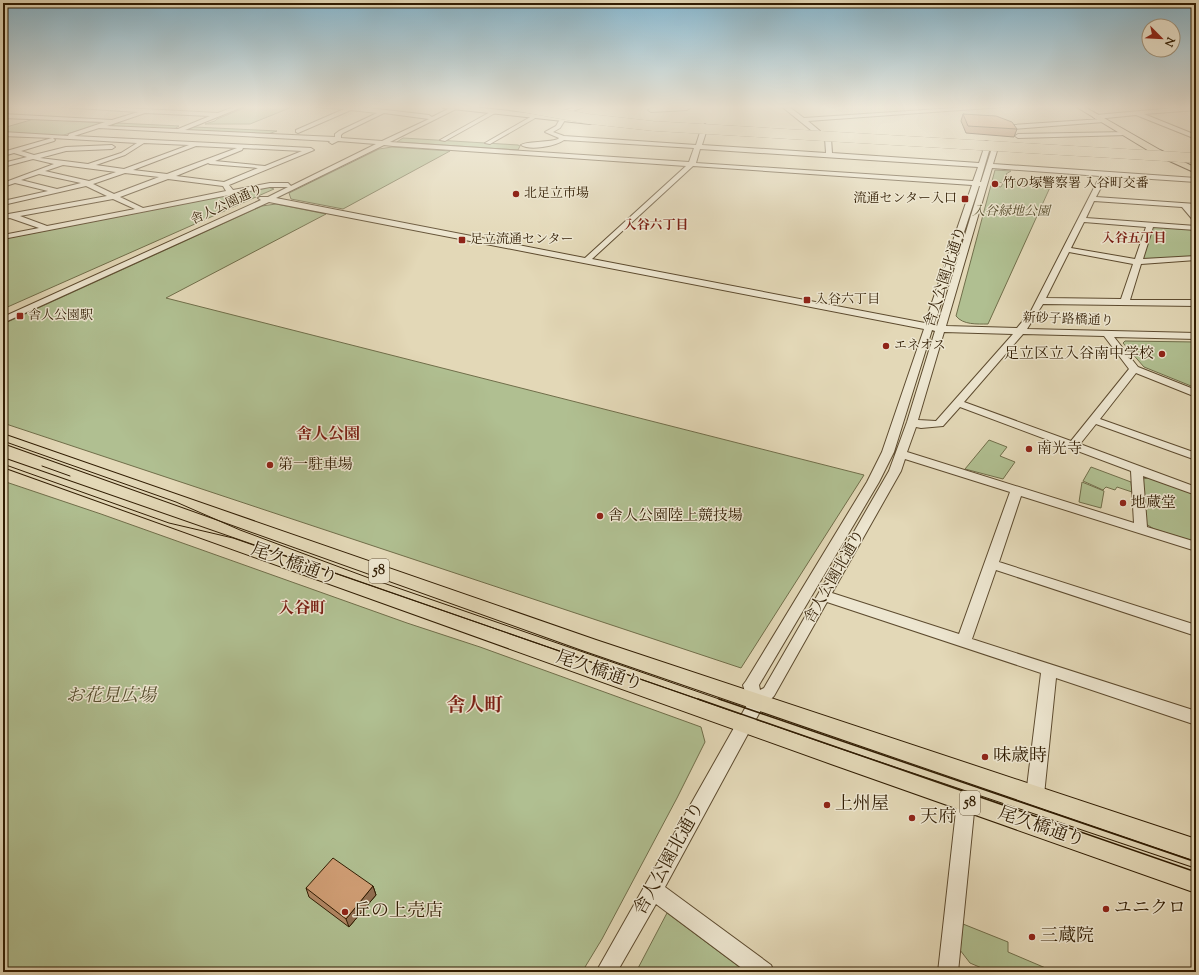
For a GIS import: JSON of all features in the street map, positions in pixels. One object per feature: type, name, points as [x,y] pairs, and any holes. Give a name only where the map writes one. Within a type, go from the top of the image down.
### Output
[{"type":"highway","points":[[1099,152],[1196,157]]},
{"type":"highway","points":[[1105,152],[1196,157]]},
{"type":"main road","points":[[1071,152],[1169,158],[1196,157]]},
{"type":"main road","points":[[1147,152],[1196,157]]},
{"type":"main road","points":[[1157,152],[1196,171]]},
{"type":"main road","name":"尾久橋通り","points":[[3,438],[589,645],[1196,850]]},
{"type":"main road","name":"尾久橋通り","points":[[3,462],[966,802],[1196,881]]},
{"type":"street","points":[[3,154],[13,152]]},
{"type":"street","points":[[17,152],[41,160],[225,184],[307,152]]},
{"type":"street","points":[[3,165],[59,152]]},
{"type":"street","points":[[89,166],[126,152]]},
{"type":"street","points":[[3,203],[89,184],[180,152]]},
{"type":"street","points":[[5,216],[113,197],[234,152]]},
{"type":"street","name":"舎人公園通り","points":[[3,315],[266,198],[288,185],[361,152]]},
{"type":"street","name":"舎人公園通り","points":[[3,320],[266,198],[362,152]]},
{"type":"street","points":[[512,152],[980,183]]},
{"type":"street","points":[[586,261],[692,164],[697,152]]},
{"type":"street","points":[[772,152],[1196,180]]},
{"type":"street","name":"舎人公園北通り","points":[[606,972],[653,890],[756,702],[769,692],[885,490],[902,454],[912,422],[935,328],[985,165],[986,152]]},
{"type":"street","points":[[207,162],[266,168]]},
{"type":"street","points":[[3,185],[63,163]]},
{"type":"street","points":[[39,172],[89,184],[142,210]]},
{"type":"street","points":[[912,422],[922,425],[939,424],[1020,331],[1040,301],[1104,175],[1103,173]]},
{"type":"street","points":[[15,181],[60,191]]},
{"type":"street","points":[[225,184],[230,192]]},
{"type":"street","points":[[3,237],[230,192],[275,184],[288,185]]},
{"type":"street","name":"新砂子路橋通り","points":[[266,198],[935,328],[1196,336]]},
{"type":"street","points":[[1092,199],[1196,206]]},
{"type":"street","points":[[1185,206],[1196,218]]},
{"type":"street","points":[[5,216],[45,227],[46,229]]},
{"type":"street","points":[[1081,220],[1196,228]]},
{"type":"street","points":[[1125,302],[1150,225]]},
{"type":"street","points":[[1066,249],[1137,262],[1195,259]]},
{"type":"street","points":[[1040,301],[1196,303]]},
{"type":"street","name":"舎人公園北通り","points":[[756,702],[751,685],[882,466],[935,328]]},
{"type":"street","points":[[1107,334],[1134,369],[1196,394]]},
{"type":"street","points":[[1073,446],[1134,369]]},
{"type":"street","points":[[958,403],[1196,491]]},
{"type":"street","points":[[1094,420],[1196,457]]},
{"type":"street","points":[[902,454],[1196,547]]},
{"type":"street","points":[[1137,470],[1141,529]]},
{"type":"street","points":[[964,642],[1017,490]]},
{"type":"street","points":[[991,564],[1196,631]]},
{"type":"street","points":[[825,596],[1196,718]]},
{"type":"street","points":[[1035,795],[1049,670]]},
{"type":"street","points":[[951,971],[966,802]]},
{"type":"street","points":[[653,890],[764,972]]},
{"type":"green space","points":[[374,152],[449,152],[343,209],[291,199],[289,193]]},
{"type":"green space","name":"入谷緑地公園","points":[[995,170],[1011,171],[1006,174],[1013,181],[1052,183],[988,324],[970,323],[962,321],[956,316],[991,185],[1001,187],[1003,183],[992,181]]},
{"type":"green space","points":[[268,187],[274,189],[3,309],[3,239]]},
{"type":"green space","points":[[276,204],[326,214],[166,298],[864,475],[741,668],[3,423],[3,324],[262,206]]},
{"type":"green space","points":[[1153,227],[1196,230],[1196,257],[1150,261],[1143,258]]},
{"type":"green space","name":"足立区立入谷南中学校","points":[[1125,341],[1196,342],[1196,388],[1144,367],[1123,343]]},
{"type":"green space","points":[[989,440],[1007,447],[1000,456],[1015,462],[1003,479],[965,469]]},
{"type":"green space","points":[[1091,467],[1131,482],[1132,492],[1117,487],[1115,490],[1106,487],[1103,490],[1083,481]]},
{"type":"green space","points":[[1149,478],[1196,495],[1196,542],[1154,529],[1146,524],[1142,479]]},
{"type":"green space","name":"お花見広場","points":[[3,481],[101,514],[407,623],[480,647],[701,727],[705,742],[602,939],[582,972],[3,972]]},
{"type":"green space","points":[[1082,482],[1104,491],[1101,508],[1079,502]]},
{"type":"green space","points":[[667,913],[746,972],[636,972]]},
{"type":"green space","points":[[963,924],[1008,942],[1008,952],[1055,972],[991,972],[970,963],[960,950]]},
{"type":"building","name":"丘の上売店","points":[[333,858],[373,886],[346,919],[306,888]]},
{"type":"tram line","points":[[3,441],[176,502],[240,530],[369,578],[722,700]]},
{"type":"tram line","points":[[3,464],[169,523],[233,538],[701,700]]},
{"type":"tram line","points":[[42,466],[70,476]]},
{"type":"tram line","points":[[698,699],[1196,872]]},
{"type":"tram line","points":[[719,699],[1196,862]]},
{"type":"place","name":"竹の塚警察署 入谷町交番","points":[[995,184]]},
{"type":"place","name":"北足立市場","points":[[516,194]]},
{"type":"place","name":"流通センター入口","points":[[965,199]]},
{"type":"place","name":"足立流通センター","points":[[462,240]]},
{"type":"place","name":"入谷六丁目","points":[[807,300]]},
{"type":"place","name":"舎人公園駅","points":[[20,316]]},
{"type":"place","name":"エネオス","points":[[886,346]]},
{"type":"place","name":"足立区立入谷南中学校","points":[[1162,354]]},
{"type":"place","name":"南光寺","points":[[1029,449]]},
{"type":"place","name":"第一駐車場","points":[[270,465]]},
{"type":"place","name":"地蔵堂","points":[[1123,503]]},
{"type":"place","name":"舎人公園陸上競技場","points":[[600,516]]},
{"type":"place","name":"味歳時","points":[[985,757]]},
{"type":"place","name":"上州屋","points":[[827,805]]},
{"type":"place","name":"天府","points":[[912,818]]},
{"type":"place","name":"ユニクロ","points":[[1106,909]]},
{"type":"place","name":"丘の上売店","points":[[345,912]]},
{"type":"place","name":"三蔵院","points":[[1032,937]]},
{"type":"district","name":"入谷六丁目","points":[[656,226]]},
{"type":"district","name":"入谷五丁目","points":[[1134,239]]},
{"type":"district","name":"舎人公園","points":[[328,435]]},
{"type":"district","name":"入谷町","points":[[302,609]]},
{"type":"district","name":"舎人町","points":[[475,706]]}]
